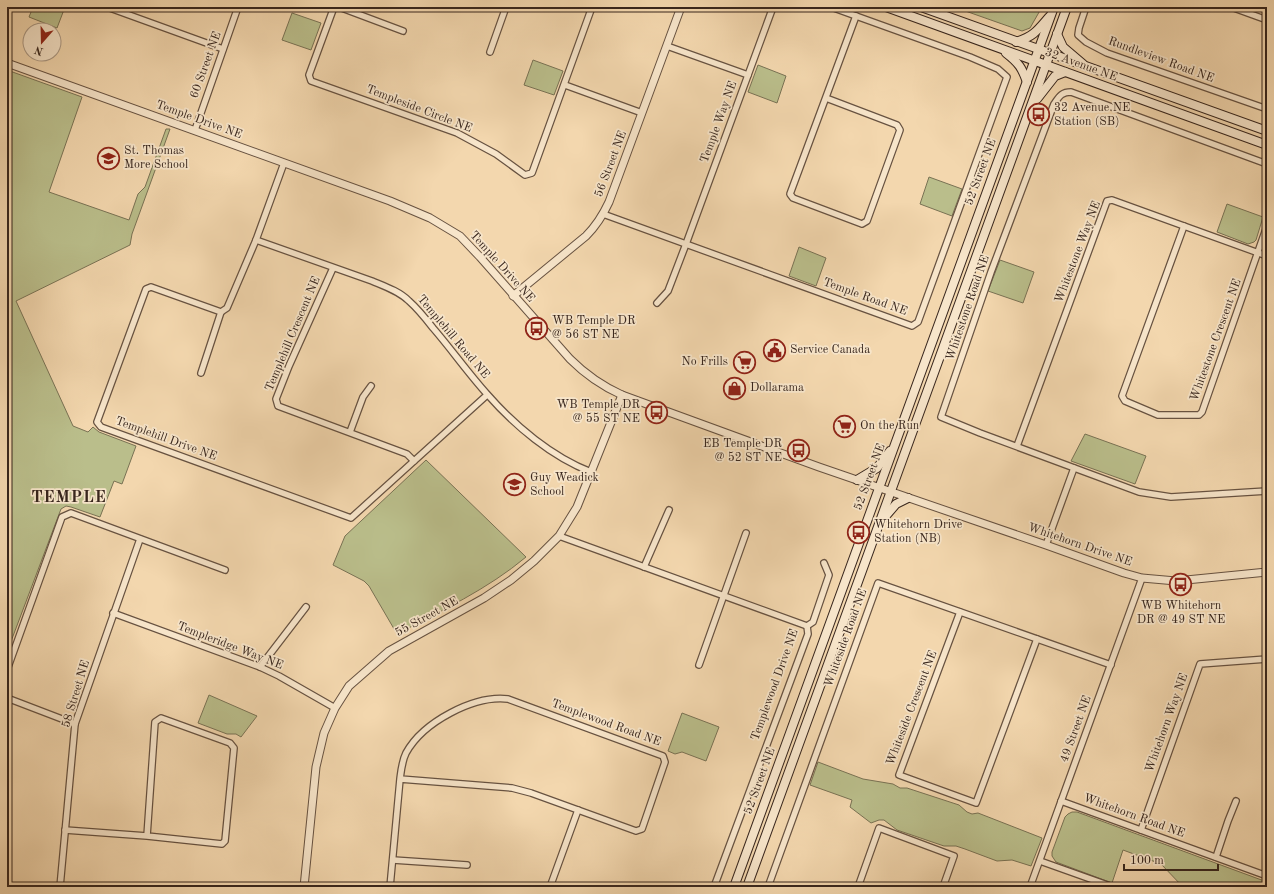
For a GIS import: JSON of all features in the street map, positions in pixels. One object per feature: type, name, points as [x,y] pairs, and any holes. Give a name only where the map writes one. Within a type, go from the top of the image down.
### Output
[{"type":"main road","name":"32 Avenue NE","points":[[886,7],[1267,145]]},
{"type":"main road","name":"32 Avenue NE","points":[[921,7],[1267,131]]},
{"type":"main road","name":"52 Street NE","points":[[747,887],[1067,7]]},
{"type":"main road","points":[[1016,42],[1034,34],[1053,10]]},
{"type":"main road","name":"52 Street NE","points":[[734,887],[1053,10]]},
{"type":"main road","points":[[1057,34],[1063,47],[1086,67]]},
{"type":"main road","points":[[1000,48],[1017,61],[1027,82]]},
{"type":"main road","points":[[1031,108],[1055,76],[1065,72]]},
{"type":"main road","points":[[857,480],[877,468],[895,444]]},
{"type":"main road","points":[[880,523],[896,504],[908,498]]},
{"type":"street","points":[[107,7],[223,49]]},
{"type":"street","name":"60 Street NE","points":[[195,130],[238,7]]},
{"type":"street","name":"Templeside Circle NE","points":[[334,7],[309,75],[311,81],[457,133],[496,154],[525,176],[532,173],[592,8]]},
{"type":"street","points":[[339,7],[403,31]]},
{"type":"street","points":[[490,52],[506,7]]},
{"type":"street","points":[[584,7],[592,8]]},
{"type":"street","name":"56 Street NE","points":[[513,296],[586,236],[603,214],[609,202],[681,7]]},
{"type":"street","name":"Temple Way NE","points":[[657,303],[668,291],[774,7]]},
{"type":"street","points":[[826,98],[897,125],[900,130],[867,221],[862,224],[793,198],[790,194],[856,16],[831,7]]},
{"type":"street","name":"Rundleview Road NE","points":[[1086,7],[1078,35],[1086,42],[1107,53],[1267,109]]},
{"type":"street","points":[[1231,7],[1267,20]]},
{"type":"street","name":"Temple Road NE","points":[[603,214],[912,326],[918,322],[1007,77],[998,69],[970,57],[856,16]]},
{"type":"street","points":[[667,46],[748,75]]},
{"type":"street","name":"Temple Drive NE","points":[[7,63],[390,201],[430,218],[460,236],[570,359],[582,371],[600,383],[622,395],[891,492]]},
{"type":"street","points":[[565,85],[642,113]]},
{"type":"street","name":"Whitestone Road NE","points":[[1267,164],[1071,92],[1061,94],[1054,104],[997,258],[941,417],[1139,492],[1156,496],[1171,497],[1267,491]]},
{"type":"street","points":[[201,372],[221,312],[227,308],[256,240],[284,163]]},
{"type":"street","name":"Whitestone Way NE","points":[[1017,446],[1107,201],[1112,200],[1267,256]]},
{"type":"street","name":"Whitestone Crescent NE","points":[[1184,226],[1122,396],[1125,401],[1158,415],[1199,415],[1202,412],[1267,226]]},
{"type":"street","name":"Templehill Road NE","points":[[256,240],[389,288],[408,300],[456,354],[487,395],[509,416],[539,442],[565,460],[591,472]]},
{"type":"street","name":"Templehill Crescent NE","points":[[333,268],[289,366],[276,399],[278,406],[407,454],[414,461]]},
{"type":"street","name":"Templehill Drive NE","points":[[221,312],[151,287],[146,289],[97,422],[101,427],[351,518],[487,395]]},
{"type":"street","points":[[350,432],[363,397],[371,386]]},
{"type":"street","name":"55 Street NE","points":[[304,887],[316,768],[324,733],[335,708],[349,686],[389,651],[484,598],[511,580],[534,561],[559,536],[577,507],[622,395]]},
{"type":"street","points":[[1046,545],[1074,468]]},
{"type":"street","name":"Whitehorn Drive NE","points":[[891,492],[1142,578],[1176,581],[1267,572]]},
{"type":"street","points":[[644,567],[668,510]]},
{"type":"street","points":[[7,670],[62,517],[71,513],[225,570]]},
{"type":"street","points":[[699,665],[746,534]]},
{"type":"street","name":"Templewood Drive NE","points":[[559,536],[807,626],[808,634],[714,887]]},
{"type":"street","name":"58 Street NE","points":[[60,887],[75,724],[140,539]]},
{"type":"street","points":[[807,626],[813,622],[829,575],[824,563]]},
{"type":"street","name":"49 Street NE","points":[[1030,887],[1142,578]]},
{"type":"street","name":"Whiteside Road NE","points":[[768,887],[878,583],[1111,666]]},
{"type":"street","points":[[260,667],[306,607]]},
{"type":"street","name":"Whiteside Crescent NE","points":[[960,612],[899,775],[976,802],[1037,639]]},
{"type":"street","name":"Templeridge Way NE","points":[[113,614],[260,667],[279,676],[335,708]]},
{"type":"street","name":"Whitehorn Way NE","points":[[1141,830],[1200,664],[1267,659]]},
{"type":"street","points":[[7,698],[75,724]]},
{"type":"street","name":"Templewood Road NE","points":[[390,887],[400,780],[402,765],[406,753],[418,737],[430,726],[452,712],[473,702],[489,699],[508,699],[663,756],[665,762],[642,829],[636,831],[531,793],[512,788],[400,780]]},
{"type":"street","points":[[65,830],[147,836],[222,844],[225,841],[234,748],[230,743],[162,718],[155,722],[147,836]]},
{"type":"street","name":"Whitehorn Road NE","points":[[1062,801],[1267,876]]},
{"type":"street","points":[[1216,857],[1236,801]]},
{"type":"street","points":[[550,887],[578,810]]},
{"type":"street","points":[[858,887],[879,828],[954,856],[943,887]]},
{"type":"street","points":[[393,860],[467,865]]},
{"type":"street","points":[[1040,861],[1113,887]]},
{"type":"green space","points":[[33,7],[65,7],[59,22],[42,22],[29,17]]},
{"type":"green space","points":[[954,7],[1042,7],[1030,28],[1022,31]]},
{"type":"green space","points":[[292,13],[321,23],[311,50],[282,40]]},
{"type":"green space","points":[[533,60],[563,71],[554,95],[524,85]]},
{"type":"green space","points":[[758,65],[786,76],[777,103],[748,92]]},
{"type":"green space","points":[[7,70],[82,97],[49,192],[129,220],[138,194],[145,187],[166,129],[170,129],[132,234],[130,245],[16,301],[73,426],[88,432],[93,427],[99,432],[136,446],[122,484],[114,481],[100,517],[71,507],[66,506],[61,509],[7,652]]},
{"type":"green space","points":[[929,177],[962,189],[952,216],[920,204]]},
{"type":"green space","points":[[1227,204],[1263,217],[1256,240],[1254,242],[1248,244],[1217,232]]},
{"type":"green space","points":[[799,247],[826,258],[816,286],[789,276]]},
{"type":"green space","points":[[1000,260],[1034,272],[1023,303],[988,291]]},
{"type":"green space","points":[[1085,434],[1146,456],[1135,484],[1071,461]]},
{"type":"green space","points":[[426,460],[526,557],[511,569],[480,589],[397,634],[369,586],[364,581],[333,565],[345,536]]},
{"type":"green space","points":[[209,695],[257,716],[241,737],[236,734],[227,734],[198,723]]},
{"type":"green space","points":[[682,713],[719,727],[706,761],[682,752],[675,754],[668,751]]},
{"type":"green space","points":[[818,762],[863,779],[893,784],[900,788],[907,788],[959,805],[967,812],[972,814],[978,813],[1042,838],[1031,866],[1012,860],[997,861],[956,846],[944,846],[897,830],[884,820],[871,823],[850,807],[852,800],[810,785]]},
{"type":"green space","points":[[1072,812],[1077,812],[1267,882],[1267,887],[1183,887],[1161,864],[1123,850],[1112,883],[1056,862],[1052,856],[1052,852],[1065,817]]},
{"type":"place","name":"32 Avenue NE Station (SB)","points":[[1039,115]]},
{"type":"place","name":"St. Thomas More School","points":[[108,158]]},
{"type":"place","name":"WB Temple DR @ 56 ST NE","points":[[537,328]]},
{"type":"place","name":"Service Canada","points":[[775,350]]},
{"type":"place","name":"No Frills","points":[[744,362]]},
{"type":"place","name":"Dollarama","points":[[735,388]]},
{"type":"place","name":"WB Temple DR @ 55 ST NE","points":[[656,412]]},
{"type":"place","name":"On the Run","points":[[845,426]]},
{"type":"place","name":"EB Temple DR @ 52 ST NE","points":[[798,451]]},
{"type":"place","name":"Guy Weadick School","points":[[515,485]]},
{"type":"place","name":"Whitehorn Drive Station (NB)","points":[[859,532]]},
{"type":"place","name":"WB Whitehorn DR @ 49 ST NE","points":[[1181,585]]},
{"type":"district","name":"TEMPLE","points":[[69,498]]}]
